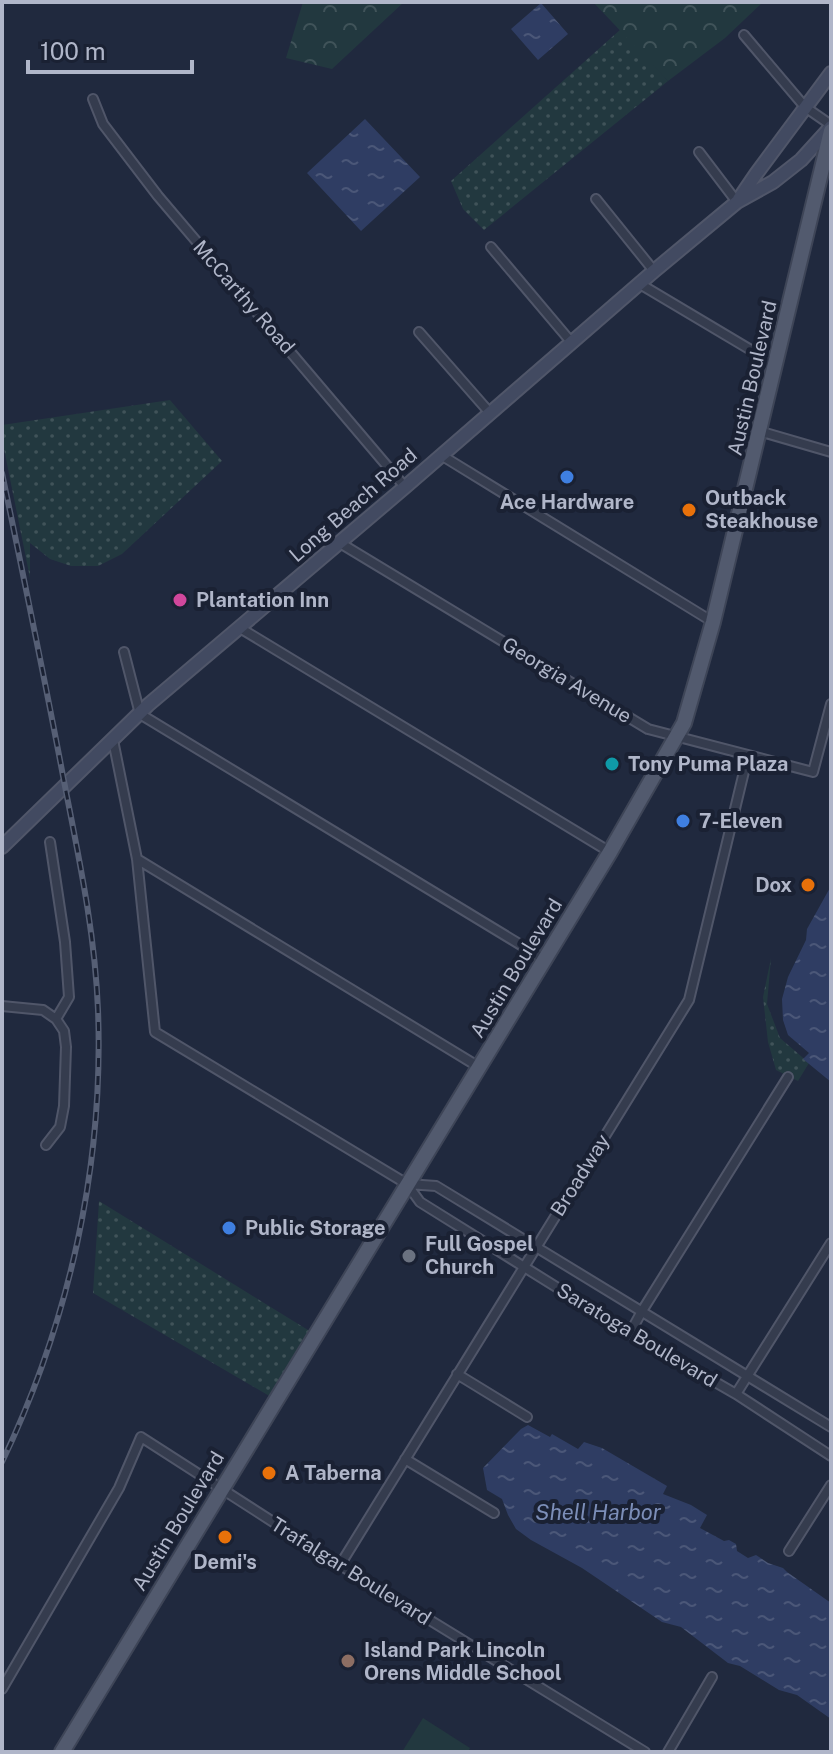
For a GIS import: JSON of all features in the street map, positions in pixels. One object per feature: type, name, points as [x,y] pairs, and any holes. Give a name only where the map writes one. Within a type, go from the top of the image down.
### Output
[{"type":"main road","name":"Long Beach Road","points":[[737,202],[831,73]]},
{"type":"main road","name":"Long Beach Road","points":[[2,847],[140,714],[654,271],[737,202],[773,182],[801,160],[831,128]]},
{"type":"main road","name":"Austin Boulevard","points":[[62,1752],[677,737],[713,622],[831,128]]},
{"type":"street","points":[[744,35],[805,107],[831,128]]},
{"type":"street","name":"McCarthy Road","points":[[93,99],[103,124],[158,196],[405,487]]},
{"type":"street","points":[[699,152],[737,202]]},
{"type":"street","points":[[596,199],[654,271]]},
{"type":"street","points":[[491,247],[572,343]]},
{"type":"street","points":[[640,284],[776,365]]},
{"type":"street","points":[[419,332],[490,413]]},
{"type":"street","points":[[759,431],[831,452]]},
{"type":"street","points":[[441,455],[713,622]]},
{"type":"street","name":"Georgia Avenue","points":[[340,543],[648,729],[813,772],[831,704]]},
{"type":"street","points":[[240,628],[610,852]]},
{"type":"street","points":[[124,652],[140,714],[544,959]]},
{"type":"street","points":[[113,740],[137,859],[479,1067]]},
{"type":"street","name":"Broadway","points":[[340,1565],[689,1000],[748,755]]},
{"type":"street","points":[[50,842],[65,942],[69,997],[56,1019]]},
{"type":"street","name":"Saratoga Boulevard","points":[[137,859],[155,1032],[407,1184],[420,1202],[630,1333],[736,1394],[831,1456]]},
{"type":"street","points":[[2,1006],[39,1009],[62,1026],[66,1039],[65,1095],[60,1127],[46,1145]]},
{"type":"street","points":[[630,1333],[788,1077]]},
{"type":"street","name":"Saratoga Boulevard","points":[[407,1184],[436,1186],[831,1427]]},
{"type":"street","points":[[736,1394],[831,1243]]},
{"type":"street","points":[[457,1374],[527,1417]]},
{"type":"street","name":"Trafalgar Boulevard","points":[[2,1689],[119,1488],[141,1437],[340,1565],[645,1752]]},
{"type":"street","points":[[405,1459],[494,1513]]},
{"type":"street","points":[[789,1551],[831,1485]]},
{"type":"street","points":[[668,1752],[712,1677]]},
{"type":"green space","points":[[303,2],[404,2],[332,69],[286,58]]},
{"type":"green space","points":[[593,2],[763,2],[725,38],[668,81]]},
{"type":"green space","points":[[621,29],[668,81],[484,230],[463,209],[451,181]]},
{"type":"green space","points":[[170,400],[222,461],[122,554],[98,566],[71,566],[50,559],[30,543],[30,578],[2,439],[2,425]]},
{"type":"green space","points":[[771,958],[767,1004],[780,1038],[809,1063],[798,1081],[776,1070],[768,1042],[763,997]]},
{"type":"green space","points":[[99,1201],[321,1338],[278,1401],[93,1293]]},
{"type":"green space","points":[[423,1718],[470,1748],[468,1752],[402,1752]]},
{"type":"water","points":[[541,3],[568,34],[538,60],[511,29]]},
{"type":"water","points":[[365,119],[420,177],[361,231],[307,173]]},
{"type":"water","points":[[831,886],[831,1082],[803,1059],[809,1053],[788,1035],[783,1020],[782,999],[788,977],[806,940],[807,929]]},
{"type":"water","name":"Shell Harbor","points":[[528,1425],[578,1449],[584,1442],[602,1448],[667,1486],[663,1494],[707,1515],[700,1528],[736,1544],[737,1551],[748,1558],[756,1555],[783,1568],[831,1603],[831,1719],[797,1695],[779,1690],[740,1666],[728,1663],[681,1627],[662,1622],[582,1568],[516,1529],[502,1499],[487,1490],[483,1468]]},
{"type":"railway","points":[[2,473],[85,893],[98,1010],[95,1127],[77,1242],[46,1354],[2,1462]]},
{"type":"place","name":"Ace Hardware","points":[[567,477]]},
{"type":"place","name":"Outback Steakhouse","points":[[689,510]]},
{"type":"place","name":"Plantation Inn","points":[[180,600]]},
{"type":"place","name":"Tony Puma Plaza","points":[[612,764]]},
{"type":"place","name":"7-Eleven","points":[[683,821]]},
{"type":"place","name":"Dox","points":[[808,885]]},
{"type":"place","name":"Public Storage","points":[[229,1228]]},
{"type":"place","name":"Full Gospel Church","points":[[409,1256]]},
{"type":"place","name":"A Taberna","points":[[269,1473]]},
{"type":"place","name":"Demi's","points":[[225,1537]]},
{"type":"place","name":"Island Park Lincoln Orens Middle School","points":[[348,1661]]}]
